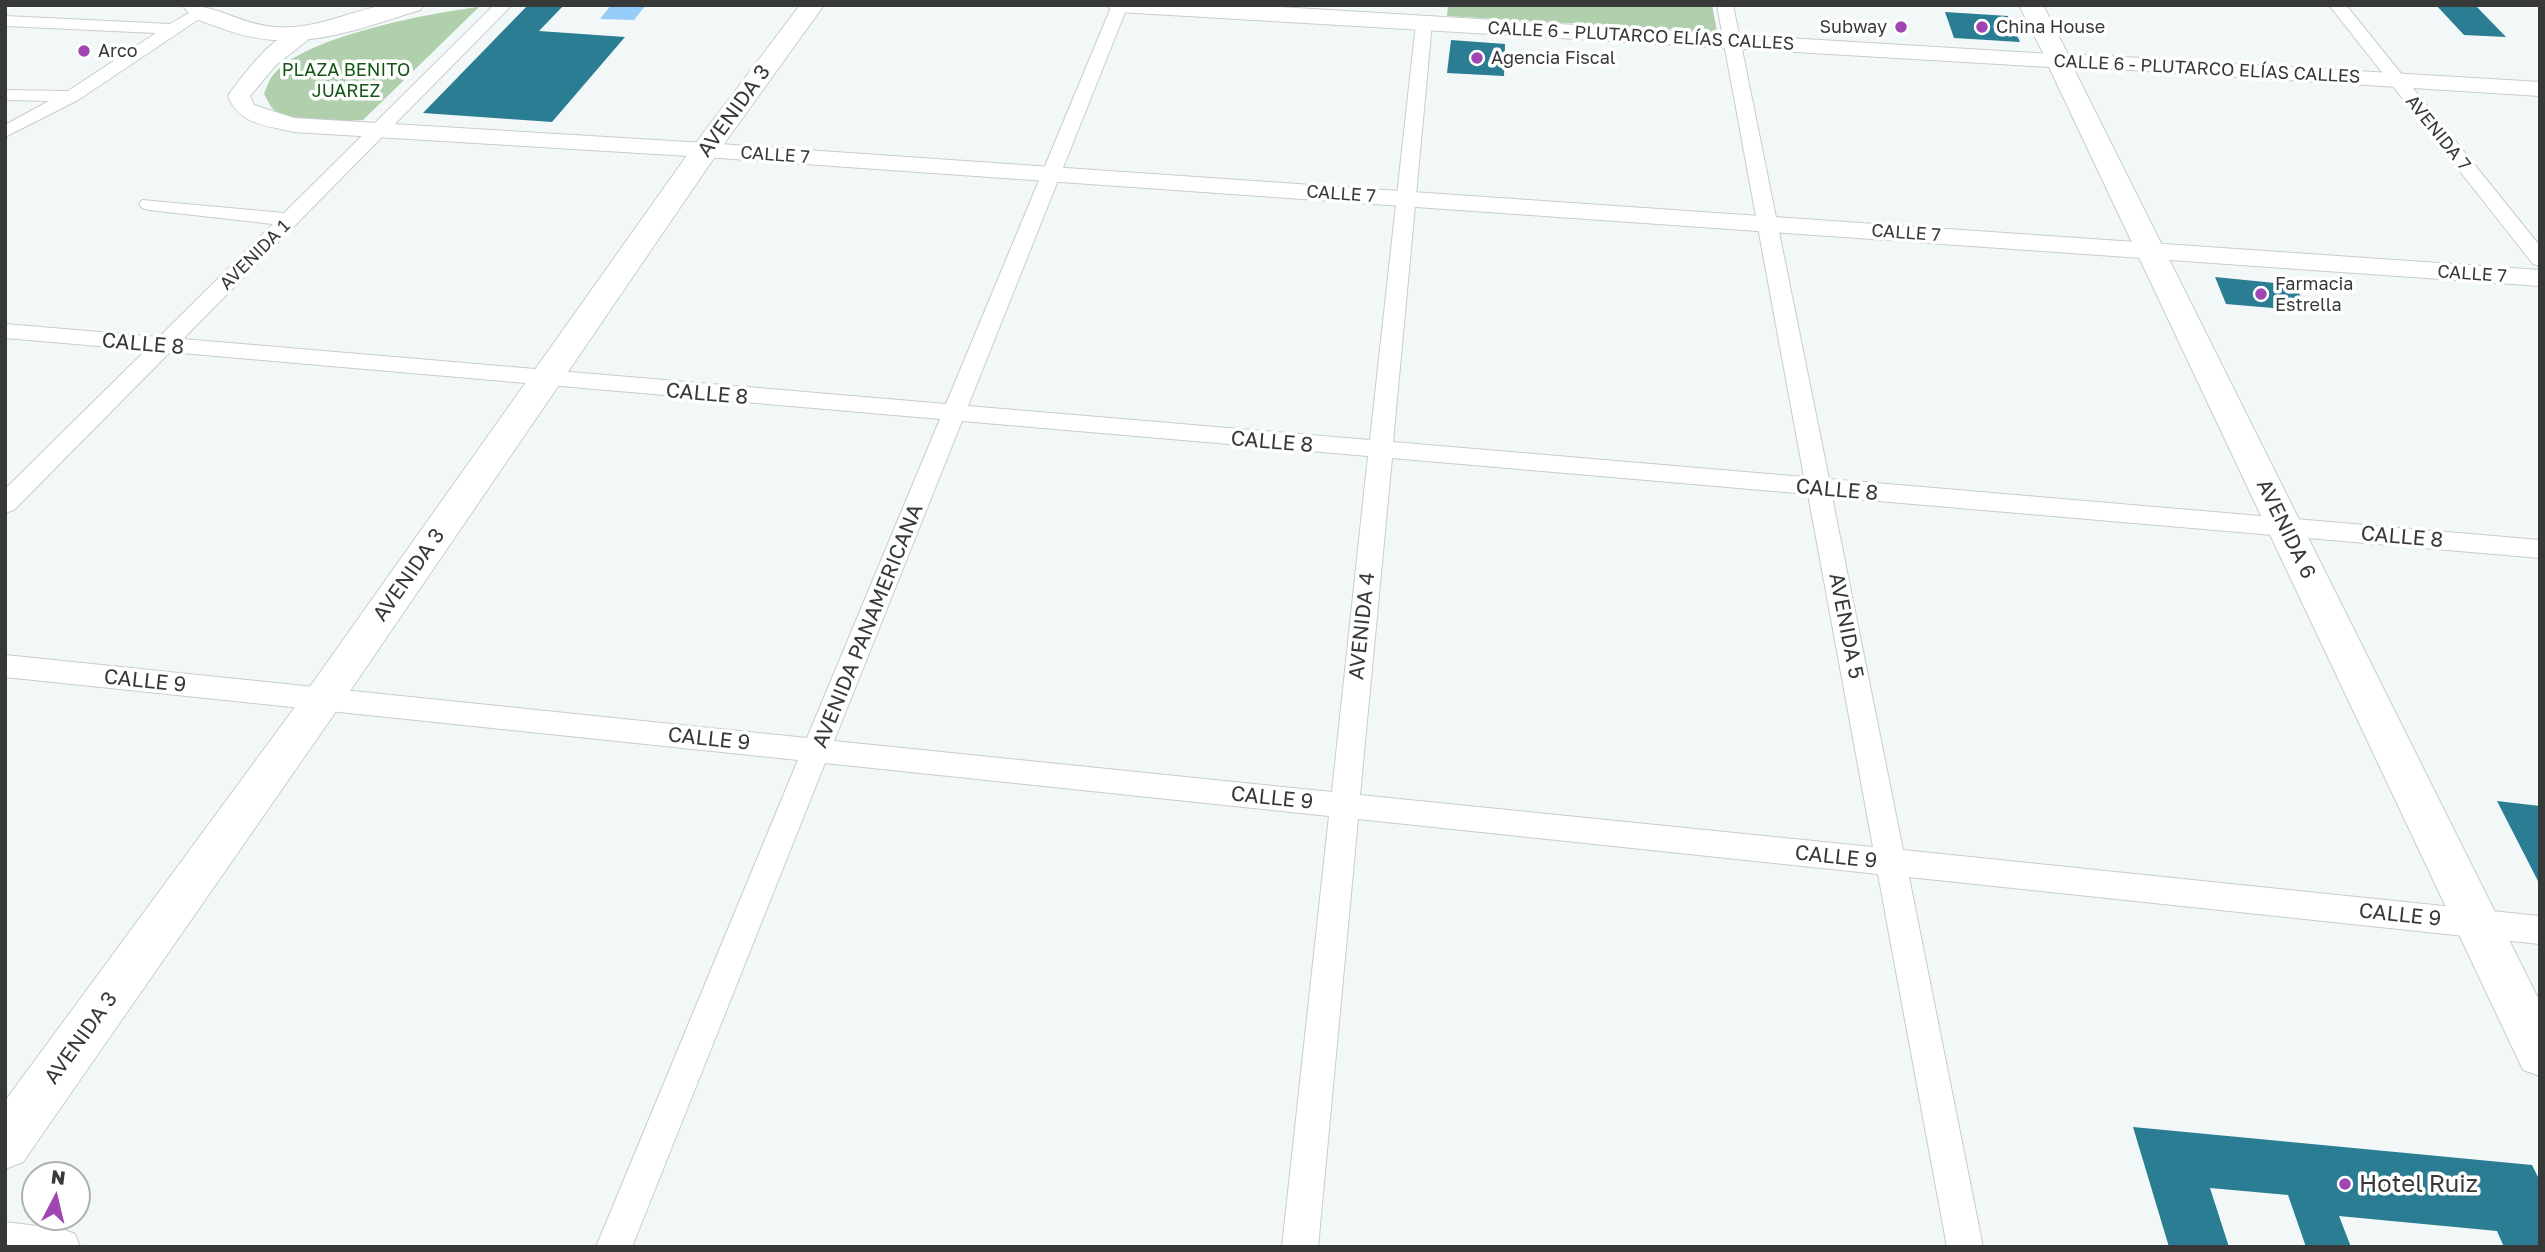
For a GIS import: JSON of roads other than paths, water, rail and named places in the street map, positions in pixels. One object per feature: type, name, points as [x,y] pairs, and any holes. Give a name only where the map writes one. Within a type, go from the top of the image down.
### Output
[{"type":"main road","points":[[197,8],[257,32],[300,35],[331,30],[412,5]]},
{"type":"main road","name":"AVENIDA 3","points":[[5,1144],[323,699],[705,150],[812,5]]},
{"type":"main road","name":"CALLE 6 - PLUTARCO ELÍAS CALLES","points":[[1119,5],[1424,14],[1732,41],[2058,60]]},
{"type":"main road","name":"AVENIDA 6","points":[[2031,5],[2540,1053]]},
{"type":"street","name":"AVENIDA 1","points":[[5,504],[504,5]]},
{"type":"street","name":"AVENIDA PANAMERICANA","points":[[614,1247],[1119,5]]},
{"type":"street","name":"AVENIDA 5","points":[[1726,5],[1965,1247]]},
{"type":"street","name":"AVENIDA 7","points":[[2337,5],[2540,260]]},
{"type":"street","points":[[5,132],[72,96],[174,29],[197,8]]},
{"type":"street","name":"AVENIDA 4","points":[[1300,1247],[1379,451],[1408,199],[1424,14]]},
{"type":"street","points":[[5,22],[174,29]]},
{"type":"street","name":"CALLE 7","points":[[300,35],[249,80],[239,96],[244,108],[261,117],[294,125],[705,150],[2540,278]]},
{"type":"street","name":"CALLE 6 - PLUTARCO ELÍAS CALLES","points":[[2058,60],[2540,89]]},
{"type":"street","points":[[5,95],[72,96]]},
{"type":"street","points":[[149,204],[290,220]]},
{"type":"street","name":"CALLE 8","points":[[5,331],[547,380],[2540,549]]},
{"type":"street","name":"CALLE 9","points":[[5,666],[2540,930]]},
{"type":"street","points":[[5,1240],[62,1247]]},
{"type":"water","points":[[611,5],[646,5],[634,20],[600,19]]},
{"type":"place","name":"Subway","points":[[1901,27]]},
{"type":"place","name":"China House","points":[[1982,27]]},
{"type":"place","name":"Arco","points":[[84,51]]},
{"type":"place","name":"Agencia Fiscal","points":[[1477,58]]},
{"type":"place","name":"Farmacia Estrella","points":[[2261,294]]},
{"type":"place","name":"Hotel Ruiz","points":[[2345,1184]]},
{"type":"park label","name":"PLAZA BENITO JUAREZ","points":[[346,80]]}]
